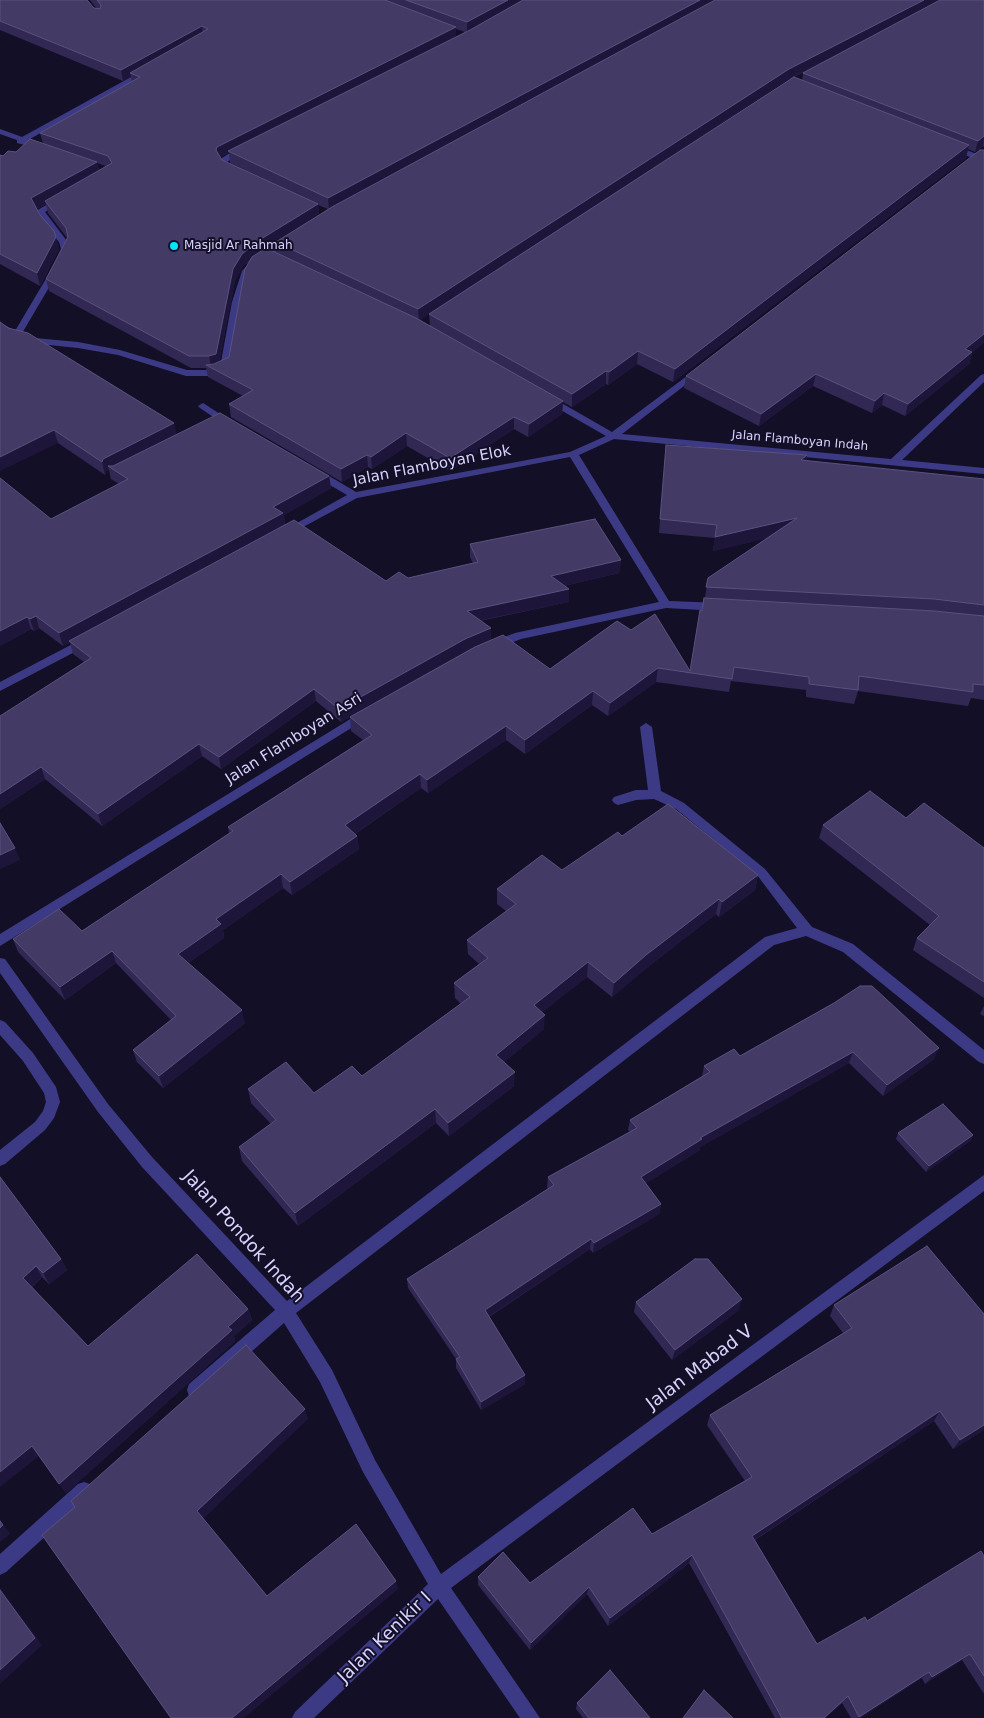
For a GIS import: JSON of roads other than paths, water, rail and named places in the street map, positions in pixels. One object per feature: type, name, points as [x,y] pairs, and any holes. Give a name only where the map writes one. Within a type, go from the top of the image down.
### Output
[{"type":"street","points":[[20,141],[152,70]]},
{"type":"street","points":[[0,131],[20,141],[55,153]]},
{"type":"street","points":[[244,176],[224,166],[223,161],[252,145]]},
{"type":"street","points":[[947,145],[984,160]]},
{"type":"street","points":[[967,162],[984,150]]},
{"type":"street","points":[[16,337],[57,267],[64,249],[63,240],[48,224],[40,211],[72,194]]},
{"type":"street","points":[[0,324],[22,340],[95,348],[186,373],[212,373],[224,369],[241,281],[248,267],[300,232]]},
{"type":"street","points":[[266,254],[278,258]]},
{"type":"street","name":"Jalan Flamboyan Elok","points":[[276,537],[354,495],[573,454],[613,436],[707,363]]},
{"type":"street","points":[[894,462],[984,377]]},
{"type":"street","points":[[538,393],[613,436]]},
{"type":"street","points":[[203,406],[217,421],[239,428]]},
{"type":"street","name":"Jalan Flamboyan Indah","points":[[613,436],[984,471]]},
{"type":"street","points":[[573,454],[666,604]]},
{"type":"street","points":[[305,467],[354,495]]},
{"type":"street","points":[[486,649],[519,636],[666,604],[734,608]]},
{"type":"street","points":[[0,687],[95,636]]},
{"type":"street","name":"Jalan Flamboyan Asri","points":[[0,941],[379,706]]},
{"type":"street","points":[[646,727],[655,794]]},
{"type":"street","points":[[618,800],[636,795],[655,794],[680,806],[761,872],[807,931],[848,948],[984,1058]]},
{"type":"street","points":[[181,1402],[286,1310],[770,941],[807,931]]},
{"type":"street","name":"Jalan Pondok Indah","points":[[0,962],[103,1108],[147,1162],[286,1310],[326,1376],[368,1466],[439,1586]]},
{"type":"street","points":[[0,1026],[28,1057],[51,1091],[52,1108],[40,1126],[0,1159]]},
{"type":"street","name":"Jalan Mabad V","points":[[439,1586],[984,1182]]},
{"type":"street","points":[[0,1566],[94,1481]]},
{"type":"street","name":"Jalan Kenikir I","points":[[300,1718],[439,1586],[531,1718]]},
{"type":"place","name":"Masjid Ar Rahmah","points":[[174,246]]}]
